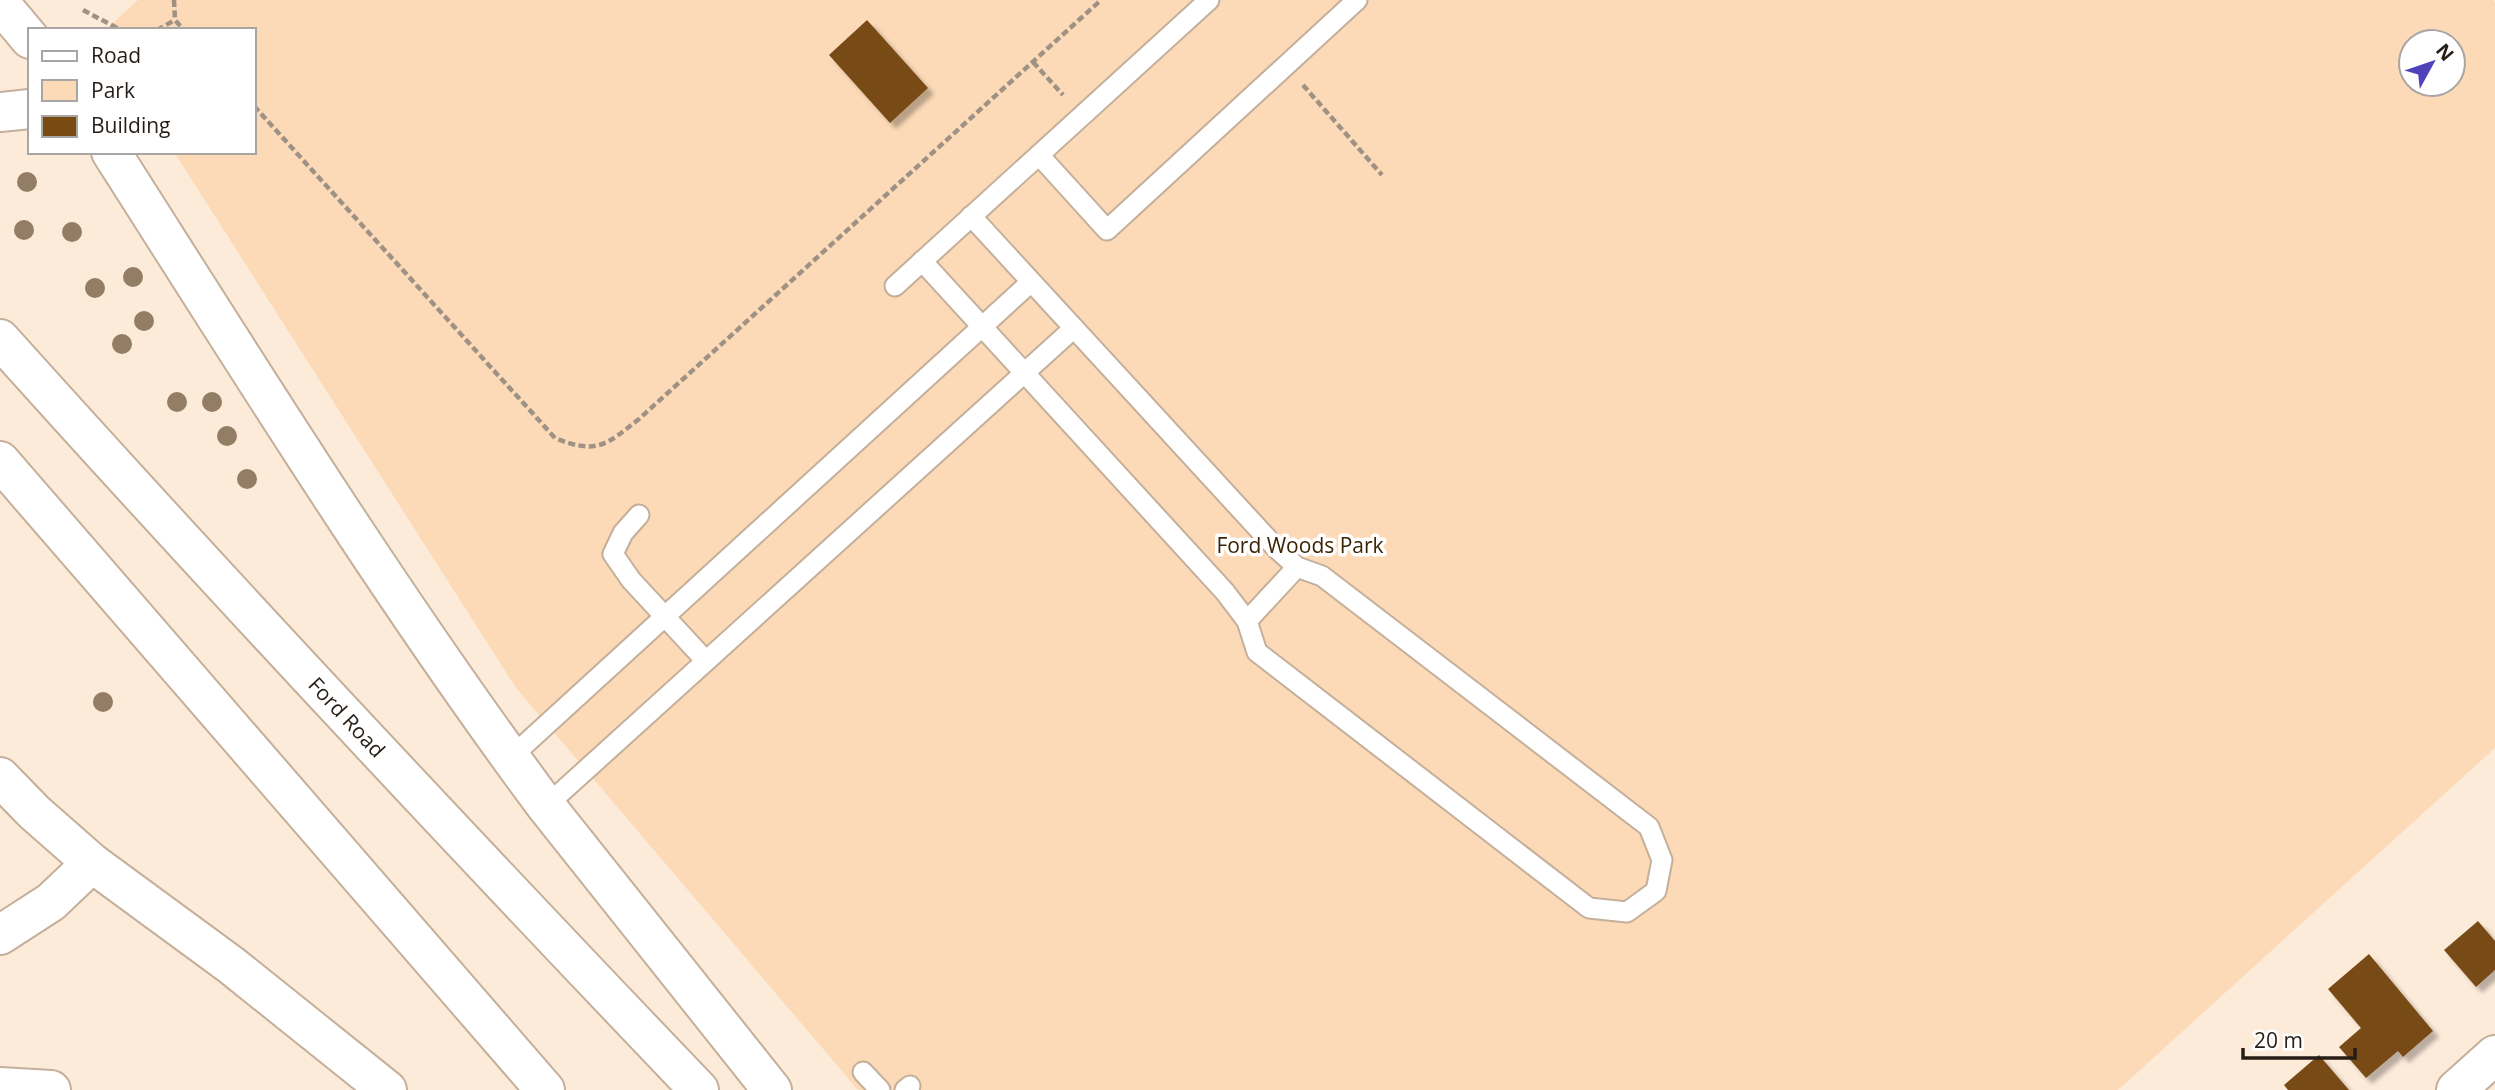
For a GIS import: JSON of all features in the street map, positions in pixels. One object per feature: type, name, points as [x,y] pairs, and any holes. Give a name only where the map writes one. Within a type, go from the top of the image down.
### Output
[{"type":"main road","points":[[0,3],[28,37]]},
{"type":"main road","points":[[0,112],[28,108]]},
{"type":"main road","points":[[112,154],[377,567],[510,758],[772,1090]]},
{"type":"main road","name":"Ford Road","points":[[0,339],[436,814],[699,1090]]},
{"type":"main road","points":[[0,461],[545,1090]]},
{"type":"main road","points":[[0,777],[34,812],[92,863],[231,965],[387,1090]]},
{"type":"main road","points":[[0,935],[51,902],[92,863]]},
{"type":"main road","points":[[2456,1090],[2495,1055]]},
{"type":"main road","points":[[0,1087],[51,1090]]},
{"type":"lane","points":[[895,286],[1209,0]]},
{"type":"lane","points":[[1039,155],[1107,230],[1357,0]]},
{"type":"lane","points":[[922,261],[1225,592],[1247,621],[1257,652],[1589,908],[1626,912],[1656,891],[1662,860],[1648,827],[1322,576],[1297,566],[1277,549],[971,216]]},
{"type":"lane","points":[[510,758],[1031,282]]},
{"type":"lane","points":[[546,806],[1074,328]]},
{"type":"lane","points":[[639,515],[623,533],[613,554],[631,579],[706,661]]},
{"type":"lane","points":[[1247,621],[1297,566]]},
{"type":"lane","points":[[863,1072],[880,1090]]},
{"type":"path","points":[[174,0],[175,20],[182,28]]},
{"type":"path","points":[[256,109],[555,438],[579,447],[600,445],[639,419],[1101,0]]},
{"type":"path","points":[[83,10],[117,28]]},
{"type":"path","points":[[161,28],[175,20]]},
{"type":"path","points":[[1033,62],[1082,116]]},
{"type":"path","points":[[1286,66],[1382,175]]},
{"type":"green space","name":"Ford Woods Park","points":[[138,0],[2495,2],[2495,748],[2118,1090],[858,1090],[516,688],[175,154],[256,154],[256,28],[107,28]]},
{"type":"building","points":[[867,20],[928,88],[890,123],[829,55]]},
{"type":"building","points":[[2478,921],[2495,941],[2495,970],[2476,987],[2444,950]]},
{"type":"building","points":[[2369,954],[2433,1031],[2403,1057],[2398,1051],[2366,1078],[2339,1047],[2361,1028],[2328,989]]},
{"type":"building","points":[[2319,1055],[2349,1090],[2288,1090],[2284,1085]]}]
